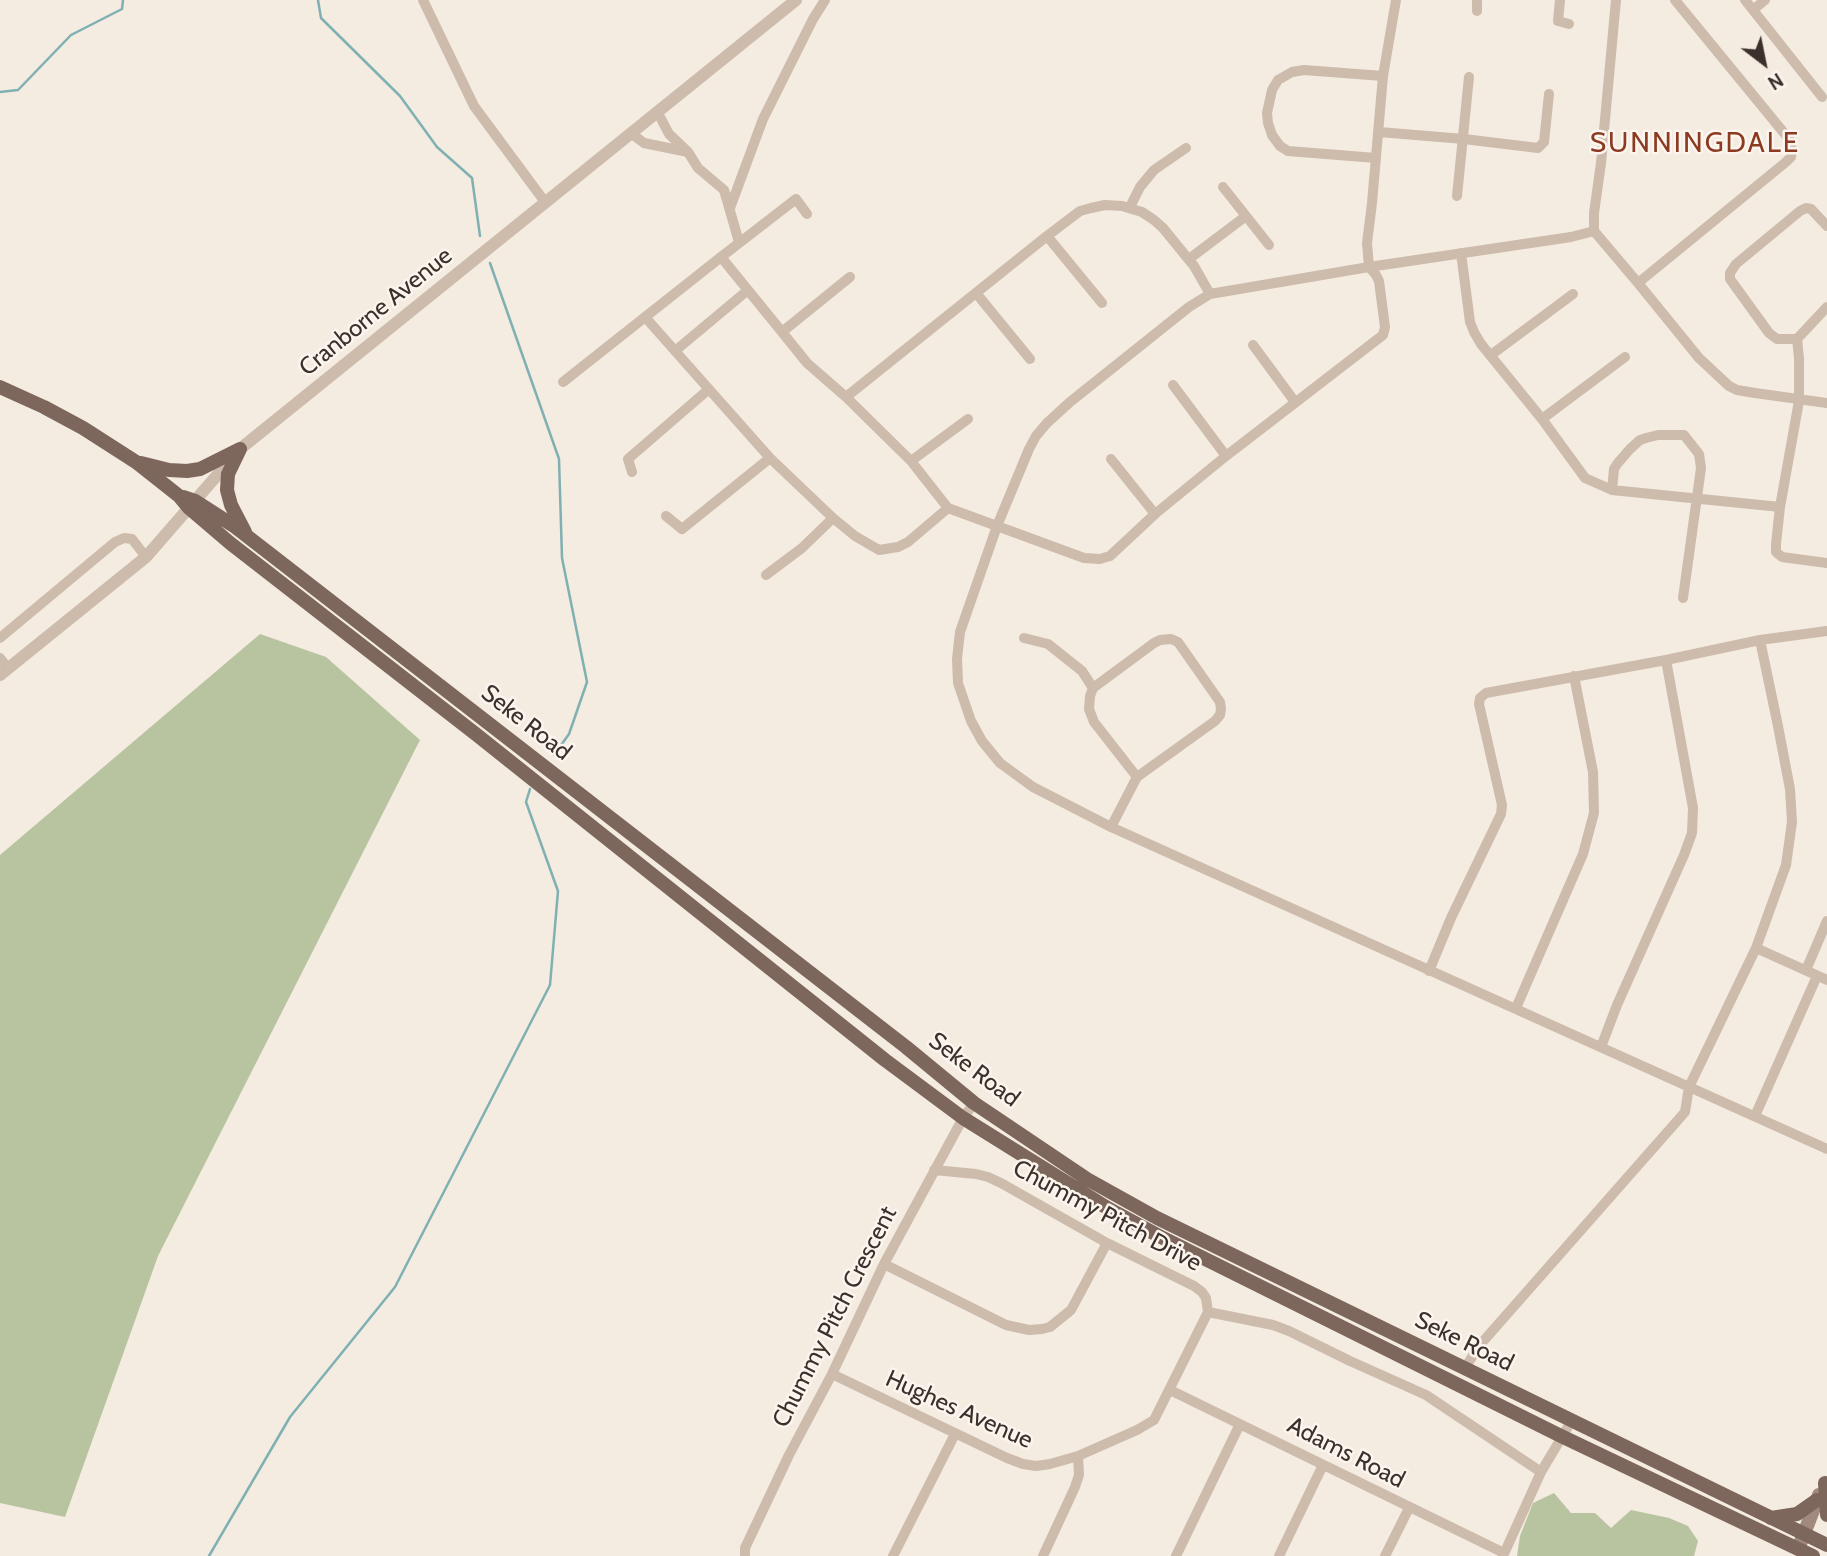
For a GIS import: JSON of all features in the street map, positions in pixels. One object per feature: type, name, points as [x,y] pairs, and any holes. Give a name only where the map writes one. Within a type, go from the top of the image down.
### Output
[{"type":"main road","name":"Seke Road","points":[[0,387],[83,428],[136,462],[178,496],[246,535],[906,1047],[974,1103],[1087,1179],[1157,1218],[1827,1545]]},
{"type":"main road","points":[[136,462],[169,470],[187,471],[200,469],[240,449]]},
{"type":"main road","points":[[240,449],[228,474],[227,489],[231,505],[246,535]]},
{"type":"main road","name":"Seke Road","points":[[192,505],[230,543],[477,735],[874,1051],[963,1118],[1159,1237],[1561,1436],[1813,1556]]},
{"type":"main road","points":[[1798,1549],[1826,1480]]},
{"type":"main road","points":[[1826,1480],[1827,1515]]},
{"type":"main road","points":[[1770,1518],[1797,1514],[1817,1500]]},
{"type":"street","points":[[424,0],[474,106],[545,202]]},
{"type":"street","name":"Cranborne Avenue","points":[[3,667],[146,557],[240,449],[796,0]]},
{"type":"street","points":[[730,208],[763,119],[825,0]]},
{"type":"street","points":[[721,257],[807,363],[911,461],[948,508],[1084,558],[1100,559],[1110,556],[1155,514],[1226,456],[1383,335],[1385,327],[1379,281],[1369,267],[1367,243],[1383,76],[1396,0]]},
{"type":"street","points":[[1560,0],[1558,21],[1569,24]]},
{"type":"street","points":[[1616,0],[1594,231],[1699,358],[1729,386],[1737,390],[1799,401],[1827,403]]},
{"type":"street","points":[[1638,283],[1786,162],[1791,157],[1792,150],[1789,139],[1675,0]]},
{"type":"street","points":[[1745,0],[1822,97]]},
{"type":"street","points":[[1753,10],[1765,0]]},
{"type":"street","points":[[1376,158],[1288,151],[1280,146],[1272,135],[1267,113],[1272,90],[1278,80],[1292,72],[1304,70],[1383,76]]},
{"type":"street","points":[[1457,196],[1469,77]]},
{"type":"street","points":[[1379,132],[1538,148],[1545,142],[1549,94]]},
{"type":"street","points":[[658,113],[669,134],[688,152],[698,168],[724,190],[739,242]]},
{"type":"street","points":[[632,134],[644,143],[688,152]]},
{"type":"street","points":[[1130,207],[1140,187],[1154,170],[1186,148]]},
{"type":"street","points":[[1223,187],[1269,245]]},
{"type":"street","points":[[563,382],[796,199],[807,214]]},
{"type":"street","points":[[846,397],[1080,211],[1105,205],[1130,207],[1154,220],[1189,259],[1210,294]]},
{"type":"street","points":[[1827,226],[1811,209],[1806,208],[1736,264],[1730,272],[1730,279],[1769,333],[1777,339],[1797,339],[1827,307]]},
{"type":"street","points":[[1189,259],[1246,216]]},
{"type":"street","points":[[1594,231],[1571,237],[1210,294],[1178,315],[1070,402],[1047,423],[1028,449],[997,526],[960,632],[958,683],[971,721],[982,741],[1012,774],[1033,787],[1111,827],[1827,1149]]},
{"type":"street","points":[[1047,236],[1102,303]]},
{"type":"street","points":[[1461,253],[1470,322],[1481,344],[1542,419],[1585,478],[1612,490],[1780,507]]},
{"type":"street","points":[[782,332],[850,276]]},
{"type":"street","points":[[675,351],[748,290]]},
{"type":"street","points":[[976,293],[1030,359]]},
{"type":"street","points":[[1491,355],[1573,294]]},
{"type":"street","points":[[645,317],[770,458],[833,519],[855,536],[879,550],[898,547],[908,542],[948,508]]},
{"type":"street","points":[[1797,339],[1799,401],[1780,507],[1776,552],[1779,555],[1827,563]]},
{"type":"street","points":[[1252,345],[1295,402]]},
{"type":"street","points":[[1542,419],[1625,357]]},
{"type":"street","points":[[1173,385],[1226,456]]},
{"type":"street","points":[[632,472],[628,459],[709,389]]},
{"type":"street","points":[[911,461],[968,419]]},
{"type":"street","points":[[1612,490],[1614,469],[1640,440],[1658,435],[1684,435],[1699,454],[1701,468],[1683,598]]},
{"type":"street","points":[[666,516],[682,529],[770,458]]},
{"type":"street","points":[[1111,459],[1155,514]]},
{"type":"street","points":[[766,575],[833,519]]},
{"type":"street","points":[[0,638],[115,542],[124,538],[132,539],[146,557]]},
{"type":"street","points":[[1429,971],[1501,814],[1502,805],[1479,704],[1480,698],[1486,694],[1760,640],[1827,631]]},
{"type":"street","points":[[1024,638],[1048,644],[1082,671],[1093,688]]},
{"type":"street","points":[[1111,827],[1137,777],[1220,715],[1220,702],[1178,642],[1171,639],[1154,642],[1093,688],[1090,696],[1089,709],[1094,722],[1137,777]]},
{"type":"street","points":[[1465,1368],[1479,1346],[1685,1112],[1689,1087],[1756,948],[1786,864],[1792,822],[1790,789],[1779,726],[1760,640]]},
{"type":"street","points":[[1601,1047],[1692,833],[1693,808],[1667,660]]},
{"type":"street","points":[[1516,1008],[1583,855],[1594,813],[1595,784],[1574,676]]},
{"type":"street","points":[[1806,970],[1827,921]]},
{"type":"street","points":[[1755,1116],[1822,978],[1756,948]]},
{"type":"street","name":"Chummy Pitch Crescent","points":[[745,1556],[745,1548],[789,1455],[832,1374],[884,1264],[963,1118],[974,1103]]},
{"type":"street","name":"Chummy Pitch Drive","points":[[934,1170],[988,1177],[1026,1196],[1107,1243],[1194,1286],[1202,1292],[1208,1303],[1208,1312]]},
{"type":"street","points":[[884,1264],[1006,1325],[1029,1331],[1050,1327],[1071,1311],[1107,1243]]},
{"type":"street","points":[[1208,1312],[1273,1325],[1289,1331],[1426,1395],[1541,1472]]},
{"type":"street","name":"Hughes Avenue","points":[[832,1374],[1023,1464],[1049,1464],[1078,1455],[1150,1423],[1157,1416],[1208,1312]]},
{"type":"street","name":"Adams Road","points":[[1170,1390],[1503,1555]]},
{"type":"street","points":[[1503,1555],[1541,1472],[1572,1420]]},
{"type":"street","points":[[1177,1556],[1240,1424]]},
{"type":"street","points":[[893,1556],[955,1434]]},
{"type":"street","points":[[1043,1556],[1075,1487],[1079,1475],[1078,1455]]},
{"type":"street","points":[[1279,1556],[1323,1465]]},
{"type":"street","points":[[1385,1556],[1409,1508]]},
{"type":"green space","points":[[260,634],[326,657],[420,740],[158,1256],[65,1517],[0,1503],[0,855]]},
{"type":"green space","points":[[1554,1493],[1571,1513],[1595,1513],[1611,1528],[1631,1510],[1669,1518],[1688,1526],[1698,1541],[1694,1556],[1517,1556],[1520,1536],[1533,1503]]},
{"type":"waterway","points":[[0,92],[18,90],[71,35],[122,9],[123,0]]},
{"type":"waterway","points":[[318,0],[321,18],[400,96],[437,147],[472,178],[480,236]]},
{"type":"waterway","points":[[490,263],[559,459],[562,558],[587,682],[569,734],[554,755]]},
{"type":"waterway","points":[[209,1556],[290,1417],[395,1287],[550,985],[558,891],[526,802],[530,789]]},
{"type":"district","name":"SUNNINGDALE","points":[[1695,144]]}]
